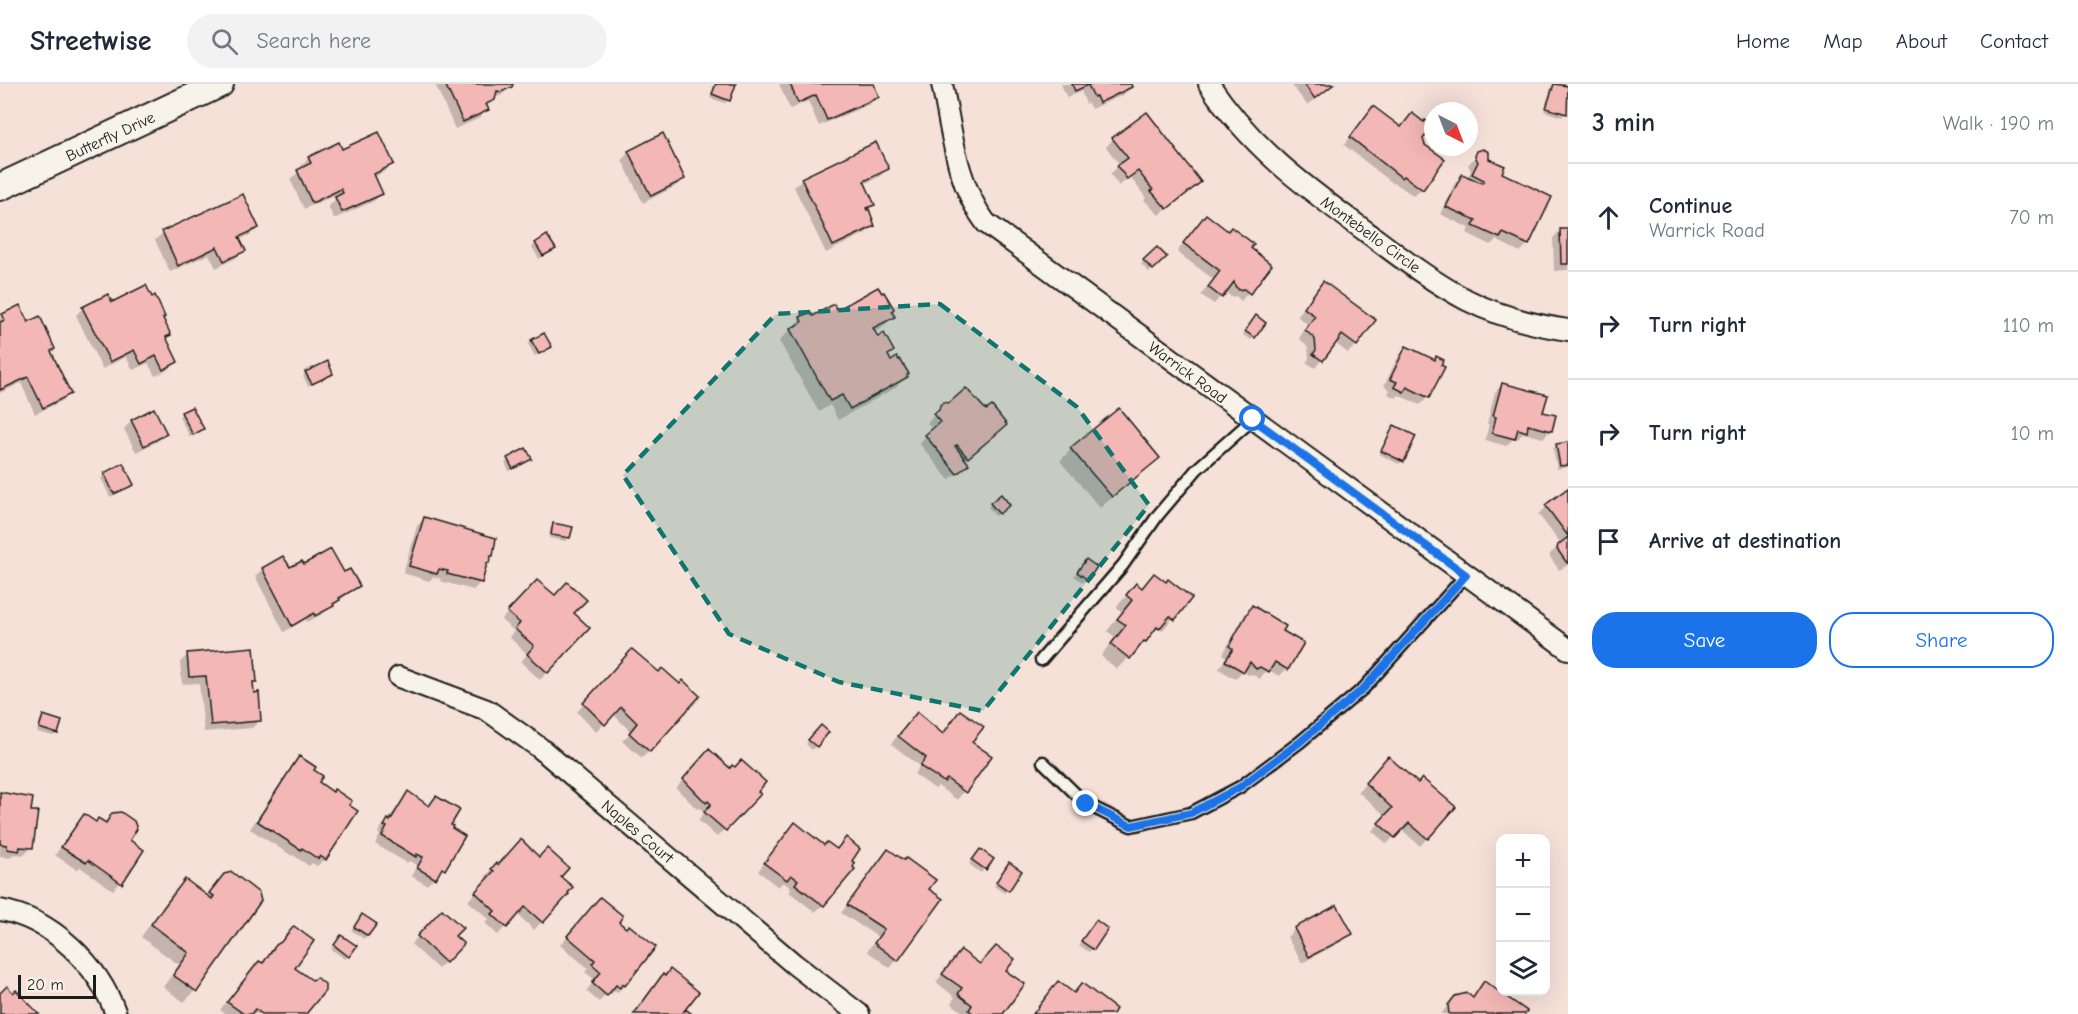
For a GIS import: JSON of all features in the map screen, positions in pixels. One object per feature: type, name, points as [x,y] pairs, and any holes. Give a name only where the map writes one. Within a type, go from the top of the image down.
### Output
[{"type":"street","name":"Butterfly Drive","points":[[0,187],[220,84]]},
{"type":"street","name":"Warrick Road","points":[[942,84],[964,184],[974,207],[986,223],[1568,650]]},
{"type":"street","name":"Montebello Circle","points":[[1209,84],[1223,105],[1267,154],[1323,200],[1428,277],[1467,300],[1507,316],[1568,330]]},
{"type":"street","name":"Naples Court","points":[[399,677],[487,710],[540,748],[794,964],[859,1014]]},
{"type":"street","points":[[0,910],[11,912],[39,924],[72,948],[96,975],[116,1014]]},
{"type":"lane","points":[[1041,660],[1123,566],[1158,515],[1197,469],[1253,419]]},
{"type":"lane","points":[[1044,762],[1086,804],[1131,826],[1191,813],[1240,787],[1300,742],[1364,688],[1466,575]]},
{"type":"highlighted area","points":[[940,304],[1077,407],[1149,505],[983,711],[839,682],[729,634],[623,475],[776,314]]},
{"type":"building","points":[[445,84],[513,84],[512,87],[501,92],[497,91],[495,100],[486,104],[489,110],[463,122]]},
{"type":"building","points":[[716,84],[736,84],[730,101],[712,94]]},
{"type":"building","points":[[790,84],[874,84],[879,97],[827,120],[816,95],[798,103]]},
{"type":"building","points":[[1072,84],[1131,84],[1132,87],[1099,103],[1088,85],[1075,91]]},
{"type":"building","points":[[1304,84],[1334,84],[1315,99]]},
{"type":"building","points":[[1554,84],[1568,86],[1567,114],[1546,108]]},
{"type":"building","points":[[1373,106],[1401,127],[1412,113],[1424,122],[1424,156],[1441,156],[1445,159],[1423,190],[1404,176],[1402,178],[1350,137]]},
{"type":"building","points":[[1147,112],[1201,182],[1167,209],[1138,171],[1127,179],[1117,166],[1128,158],[1112,138]]},
{"type":"building","points":[[379,132],[394,164],[374,174],[383,194],[342,212],[335,197],[343,193],[341,189],[312,203],[297,170],[311,163],[308,157],[339,142],[342,149]]},
{"type":"building","points":[[663,133],[685,179],[651,196],[628,151]]},
{"type":"building","points":[[876,142],[889,169],[864,181],[875,205],[866,208],[869,209],[875,226],[833,246],[801,178]]},
{"type":"building","points":[[1483,149],[1489,152],[1489,159],[1505,166],[1502,173],[1552,197],[1529,245],[1503,233],[1500,238],[1473,226],[1476,220],[1446,207],[1462,174],[1482,183],[1484,180],[1472,174],[1478,162],[1475,156],[1478,156],[1478,151]]},
{"type":"building","points":[[243,194],[259,228],[239,237],[246,251],[224,261],[217,247],[178,266],[162,231]]},
{"type":"building","points":[[1206,214],[1228,231],[1231,227],[1254,244],[1251,248],[1272,265],[1250,294],[1244,289],[1239,290],[1234,282],[1222,298],[1208,287],[1220,271],[1183,243]]},
{"type":"building","points":[[1560,229],[1568,229],[1568,264],[1561,264]]},
{"type":"building","points":[[547,235],[556,249],[543,256],[535,243]]},
{"type":"building","points":[[1157,247],[1167,257],[1153,270],[1143,260]]},
{"type":"building","points":[[1323,281],[1376,320],[1357,346],[1342,335],[1323,361],[1313,354],[1316,350],[1315,339],[1305,330],[1315,316],[1304,308]]},
{"type":"building","points":[[146,285],[152,297],[155,295],[165,317],[163,318],[171,335],[166,337],[178,362],[163,370],[156,356],[141,364],[134,350],[110,362],[82,307],[108,294],[112,302]]},
{"type":"building","points":[[878,287],[882,293],[884,292],[894,309],[892,311],[895,317],[873,328],[878,337],[884,333],[894,351],[888,355],[891,361],[897,357],[900,359],[909,374],[908,377],[850,409],[842,395],[830,401],[790,329],[802,322],[800,317],[810,312],[813,316],[834,304],[837,310]]},
{"type":"building","points":[[20,305],[28,322],[40,316],[55,349],[51,351],[71,394],[43,408],[28,377],[0,390],[0,322],[5,320],[2,314]]},
{"type":"building","points":[[1256,315],[1266,323],[1255,338],[1245,331]]},
{"type":"building","points":[[544,333],[552,347],[539,354],[531,340]]},
{"type":"building","points":[[1406,346],[1435,360],[1436,356],[1444,360],[1441,365],[1445,367],[1429,398],[1407,387],[1404,392],[1394,387],[1397,382],[1390,379]]},
{"type":"building","points":[[328,361],[333,374],[312,384],[305,372]]},
{"type":"building","points":[[1502,383],[1548,395],[1543,412],[1556,415],[1552,431],[1528,425],[1527,432],[1518,429],[1515,439],[1492,433],[1496,417],[1493,416]]},
{"type":"building","points":[[966,388],[986,410],[992,406],[1007,425],[968,458],[957,445],[955,446],[969,464],[957,474],[925,435],[940,422],[933,414],[939,410],[940,405],[944,402],[949,403]]},
{"type":"building","points":[[192,407],[204,429],[193,435],[181,412]]},
{"type":"building","points":[[154,408],[167,434],[144,446],[131,420]]},
{"type":"building","points":[[1119,408],[1160,458],[1112,497],[1070,448]]},
{"type":"building","points":[[1394,425],[1416,436],[1404,462],[1381,451]]},
{"type":"building","points":[[1568,442],[1568,465],[1560,466],[1556,444]]},
{"type":"building","points":[[526,448],[532,459],[513,469],[507,458]]},
{"type":"building","points":[[123,463],[134,485],[114,494],[104,473]]},
{"type":"building","points":[[1568,488],[1568,536],[1545,505]]},
{"type":"building","points":[[1001,494],[1010,505],[999,514],[990,503]]},
{"type":"building","points":[[424,517],[496,538],[493,556],[487,563],[482,583],[447,574],[448,571],[439,569],[437,574],[409,566]]},
{"type":"building","points":[[553,523],[573,527],[570,538],[551,535]]},
{"type":"building","points":[[1568,537],[1567,563],[1557,549],[1558,545]]},
{"type":"building","points":[[331,549],[344,572],[350,569],[360,586],[339,598],[340,600],[333,604],[334,606],[315,616],[314,613],[292,626],[262,568],[283,556],[290,567],[302,561],[304,564]]},
{"type":"building","points":[[1086,559],[1097,567],[1088,580],[1077,572]]},
{"type":"building","points":[[1154,573],[1166,582],[1168,579],[1192,598],[1175,620],[1170,616],[1159,629],[1157,627],[1130,659],[1111,644],[1126,625],[1117,619],[1132,600],[1126,595],[1136,583],[1142,588]]},
{"type":"building","points":[[537,580],[555,595],[567,582],[587,600],[574,613],[590,628],[548,673],[527,654],[534,646],[515,629],[520,623],[507,612]]},
{"type":"building","points":[[1252,605],[1286,626],[1283,631],[1304,643],[1288,670],[1275,662],[1269,672],[1260,667],[1256,669],[1250,662],[1244,672],[1225,661],[1233,649],[1229,646]]},
{"type":"building","points":[[254,647],[257,682],[253,682],[254,693],[259,692],[261,721],[211,725],[206,676],[189,677],[187,653]]},
{"type":"building","points":[[632,649],[659,672],[662,668],[680,684],[683,680],[700,696],[650,752],[629,733],[637,723],[621,707],[605,725],[583,703]]},
{"type":"building","points":[[960,710],[984,727],[972,742],[992,756],[966,793],[947,779],[944,782],[920,766],[926,758],[898,736],[917,712],[943,734]]},
{"type":"building","points":[[43,715],[62,721],[58,734],[39,728]]},
{"type":"building","points":[[821,725],[829,732],[817,747],[808,740]]},
{"type":"building","points":[[709,749],[730,768],[732,765],[735,767],[741,760],[766,782],[758,792],[761,794],[726,831],[704,812],[711,804],[708,801],[706,803],[683,779]]},
{"type":"building","points":[[299,756],[316,767],[314,770],[323,776],[319,782],[352,801],[349,805],[358,811],[326,860],[320,856],[318,859],[302,848],[301,850],[257,821]]},
{"type":"building","points":[[1388,756],[1418,783],[1422,778],[1456,807],[1428,839],[1409,823],[1395,838],[1378,823],[1392,808],[1365,783]]},
{"type":"building","points":[[408,791],[429,806],[436,796],[460,810],[451,825],[465,836],[445,870],[442,868],[436,879],[417,868],[423,857],[417,854],[416,857],[382,836],[388,819],[390,821]]},
{"type":"building","points":[[0,792],[33,798],[31,811],[38,811],[33,848],[20,847],[19,851],[7,849],[7,845],[0,844]]},
{"type":"building","points":[[121,812],[134,821],[137,829],[130,840],[144,850],[122,884],[88,860],[86,863],[61,847],[84,814],[96,822],[98,818],[106,823],[112,813]]},
{"type":"building","points":[[795,822],[824,845],[827,842],[837,849],[846,837],[860,849],[852,861],[855,863],[853,867],[855,869],[824,906],[795,884],[798,880],[791,875],[787,880],[764,863]]},
{"type":"building","points":[[521,839],[539,857],[547,848],[569,868],[561,877],[573,887],[543,923],[525,907],[507,928],[492,914],[495,911],[475,892],[494,871],[491,869],[496,863],[498,865]]},
{"type":"building","points":[[888,849],[904,860],[906,858],[936,880],[929,889],[943,899],[898,961],[874,943],[884,929],[847,905]]},
{"type":"building","points":[[980,849],[994,859],[986,870],[972,860]]},
{"type":"building","points":[[1009,862],[1022,871],[1009,891],[996,882]]},
{"type":"building","points":[[232,872],[259,893],[261,901],[197,992],[173,975],[189,953],[151,924],[185,879],[212,899],[214,896],[209,893],[224,874]]},
{"type":"building","points":[[600,897],[623,916],[619,922],[626,928],[629,925],[656,947],[625,986],[623,984],[620,988],[616,985],[607,996],[592,983],[601,972],[592,964],[595,960],[567,936]]},
{"type":"building","points":[[1337,905],[1353,934],[1309,957],[1294,928]]},
{"type":"building","points":[[442,909],[463,928],[455,936],[464,944],[446,963],[417,936]]},
{"type":"building","points":[[362,914],[377,924],[368,936],[354,927]]},
{"type":"building","points":[[1096,920],[1108,929],[1094,950],[1081,941]]},
{"type":"building","points":[[294,926],[314,941],[295,968],[312,980],[317,978],[325,984],[325,991],[306,1014],[262,1014],[255,1009],[251,1014],[244,1014],[227,1002],[259,961],[263,963]]},
{"type":"building","points":[[341,935],[357,946],[349,957],[334,945]]},
{"type":"building","points":[[996,946],[1015,959],[1006,971],[1025,984],[1003,1014],[974,1014],[969,1010],[972,1005],[958,994],[962,988],[942,974],[961,950],[980,964]]},
{"type":"building","points":[[670,969],[699,992],[684,1011],[687,1010],[692,1014],[634,1014],[663,974],[665,976]]},
{"type":"building","points":[[1058,981],[1074,993],[1082,983],[1116,1009],[1113,1014],[1033,1014]]},
{"type":"building","points":[[1484,981],[1496,989],[1496,996],[1506,996],[1527,1011],[1525,1014],[1449,1014],[1448,1005],[1455,996],[1467,993],[1473,998]]},
{"type":"building","points":[[7,986],[13,993],[16,990],[39,1014],[0,1014],[0,993]]},
{"type":"route","points":[[1086,804],[1131,826],[1191,813],[1240,787],[1300,742],[1364,688],[1466,575],[1253,419]]}]
